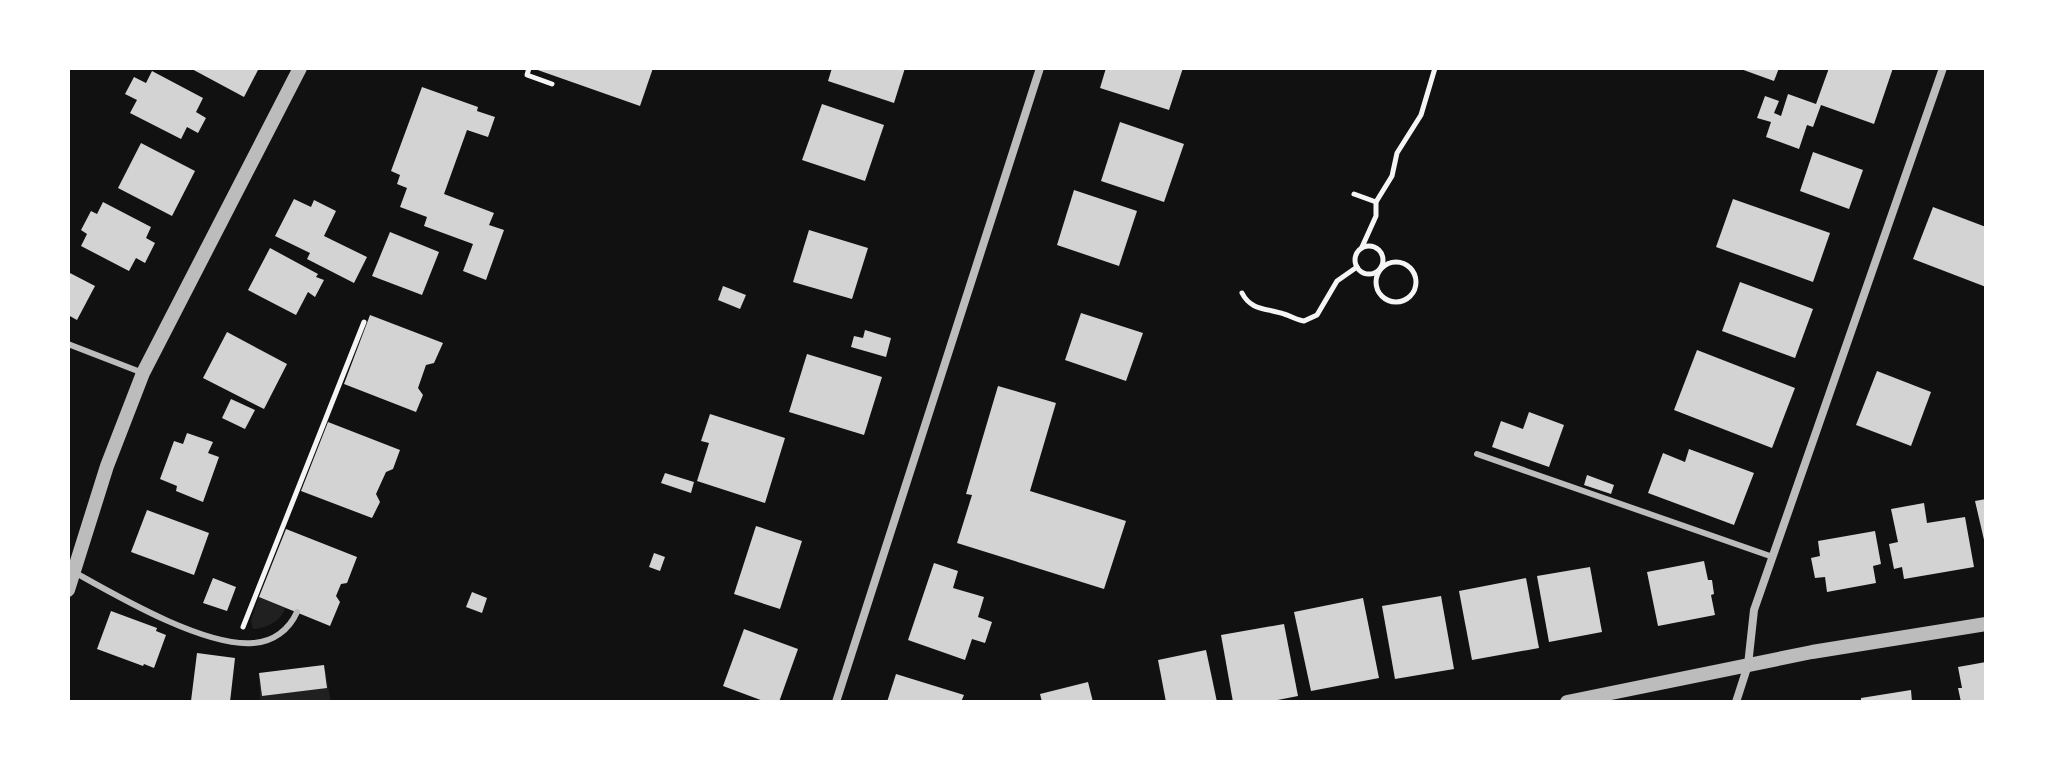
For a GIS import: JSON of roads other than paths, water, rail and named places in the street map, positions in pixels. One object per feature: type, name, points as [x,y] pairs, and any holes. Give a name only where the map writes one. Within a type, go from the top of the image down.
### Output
[{"type":"street","points":[[68,590],[107,466],[143,373],[300,68]]},
{"type":"street","points":[[836,702],[1040,68]]},
{"type":"street","points":[[1736,702],[1748,665],[1754,610],[1943,68]]},
{"type":"street","points":[[1567,702],[1812,652],[1986,624]]},
{"type":"lane","points":[[68,344],[143,373]]},
{"type":"lane","points":[[1477,454],[1773,557]]},
{"type":"lane","points":[[74,572],[126,601],[169,620],[237,642],[254,643],[272,639],[289,626],[297,612]]}]
